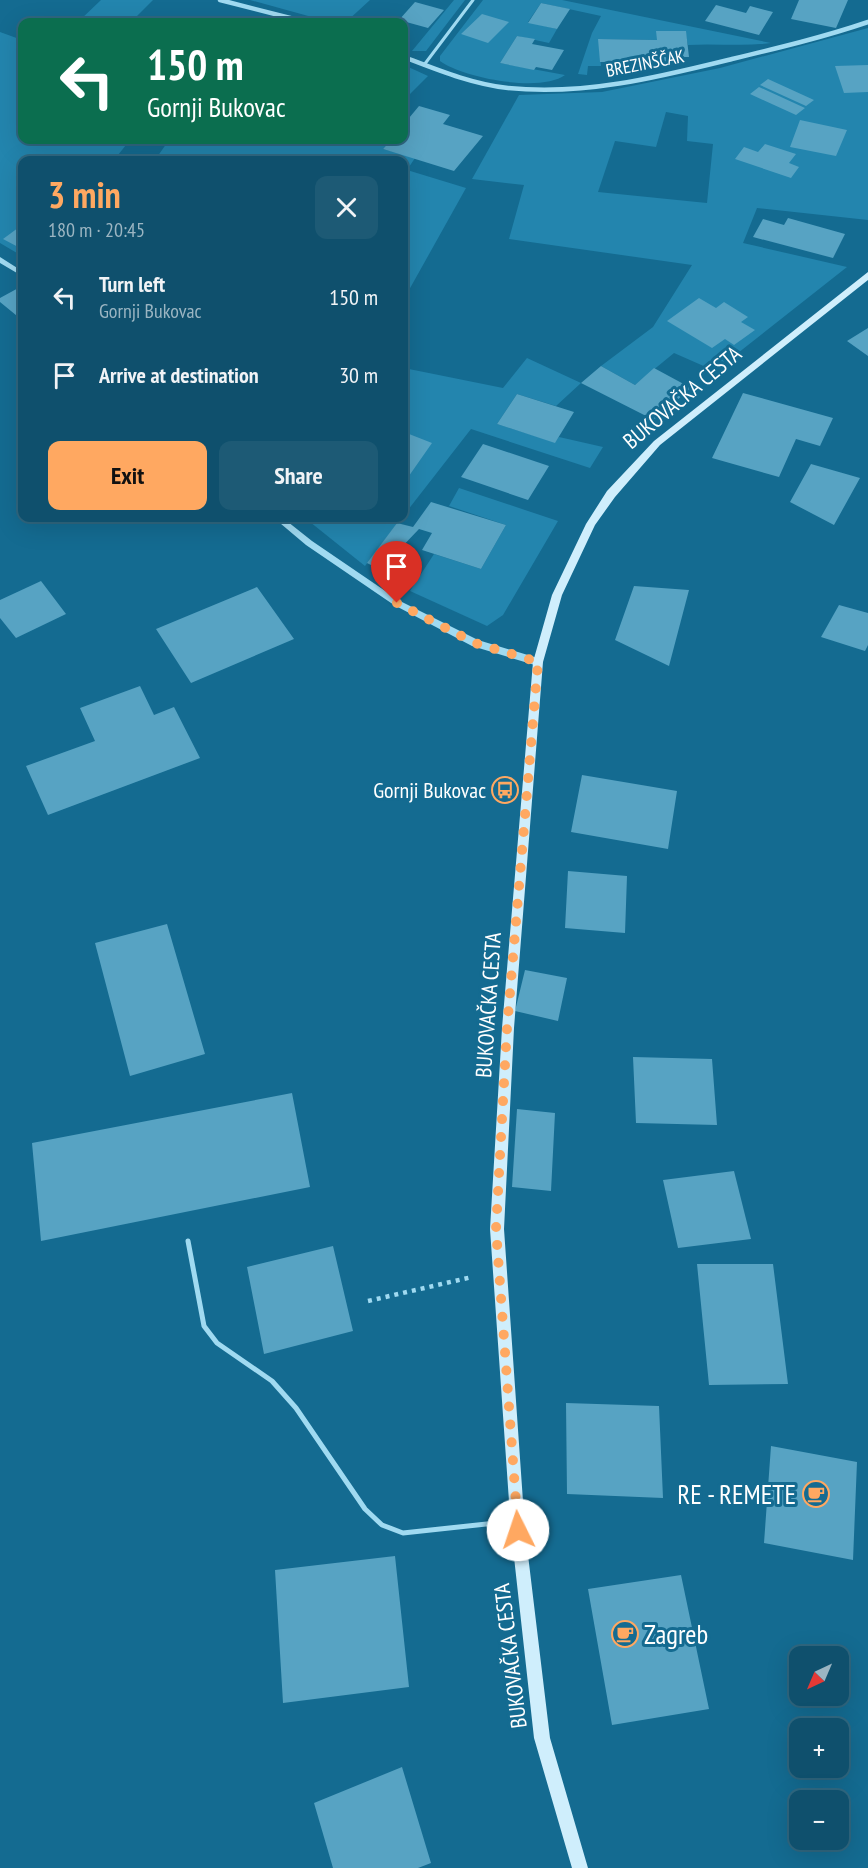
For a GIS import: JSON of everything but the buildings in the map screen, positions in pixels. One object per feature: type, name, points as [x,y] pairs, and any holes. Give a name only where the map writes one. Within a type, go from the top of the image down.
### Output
[{"type":"main road","name":"BUKOVAČKA CESTA","points":[[580,1868],[542,1738],[517,1521],[496,1229],[507,1028],[538,662],[557,595],[591,524],[631,470],[657,443],[868,275]]},
{"type":"street","points":[[220,0],[290,18]]},
{"type":"street","name":"BREZINŠČAK","points":[[408,59],[477,82],[507,88],[565,89],[607,85],[689,69],[836,34],[868,22]]},
{"type":"street","points":[[0,260],[18,271]]},
{"type":"street","points":[[283,522],[309,543],[397,603],[475,643],[538,662]]},
{"type":"lane","points":[[424,65],[473,0]]},
{"type":"lane","points":[[188,1241],[204,1326],[217,1343],[272,1381],[296,1408],[364,1509],[382,1525],[403,1533],[487,1522],[517,1521]]},
{"type":"path","points":[[368,1301],[472,1277]]},
{"type":"shaded area","points":[[101,0],[153,0],[135,18],[82,18]]},
{"type":"shaded area","points":[[250,0],[370,0],[350,18],[315,18]]},
{"type":"shaded area","points":[[454,0],[465,0],[426,51],[412,51]]},
{"type":"shaded area","points":[[483,0],[562,0],[771,43],[688,45],[685,31],[657,31],[657,40],[599,39],[601,66],[588,66],[587,75],[578,74],[592,33],[601,16],[541,3],[528,22],[557,29],[549,43],[517,36],[500,63],[565,75],[539,83],[502,81],[466,73],[440,61],[440,56]]},
{"type":"shaded area","points":[[868,28],[868,220],[757,208],[743,243],[847,267],[715,371],[674,353],[635,385],[601,366],[653,327],[692,265],[509,239],[524,185],[472,179],[519,95],[602,92],[720,68]],"holes":[[[666,112],[688,116],[687,141],[713,144],[707,203],[598,192],[615,141],[656,147]]]},
{"type":"shaded area","points":[[0,32],[18,39],[18,144],[127,144],[117,156],[18,156],[18,254],[0,243]]},
{"type":"shaded area","points":[[408,67],[428,76],[408,96]]},
{"type":"shaded area","points":[[166,144],[387,144],[383,149],[408,156],[158,156]]},
{"type":"shaded area","points":[[408,156],[415,158],[408,168]]},
{"type":"shaded area","points":[[408,170],[466,188],[408,292]]},
{"type":"shaded area","points":[[527,358],[581,383],[556,406],[517,394],[497,424],[555,442],[559,437],[603,447],[590,468],[471,429],[408,510],[408,369],[503,388]]},
{"type":"shaded area","points":[[459,488],[558,521],[503,615],[487,626],[410,591],[434,554],[481,569],[506,525],[449,506]]},
{"type":"shaded area","points":[[310,522],[398,522],[365,566]]},
{"type":"place","name":"Gornji Bukovac","points":[[505,790]]},
{"type":"place","name":"RE - REMETE","points":[[816,1494]]},
{"type":"place","name":"Zagreb","points":[[625,1634]]},
{"type":"route","points":[[397,603],[475,643],[538,662],[507,1028],[496,1229],[518,1530]]}]
